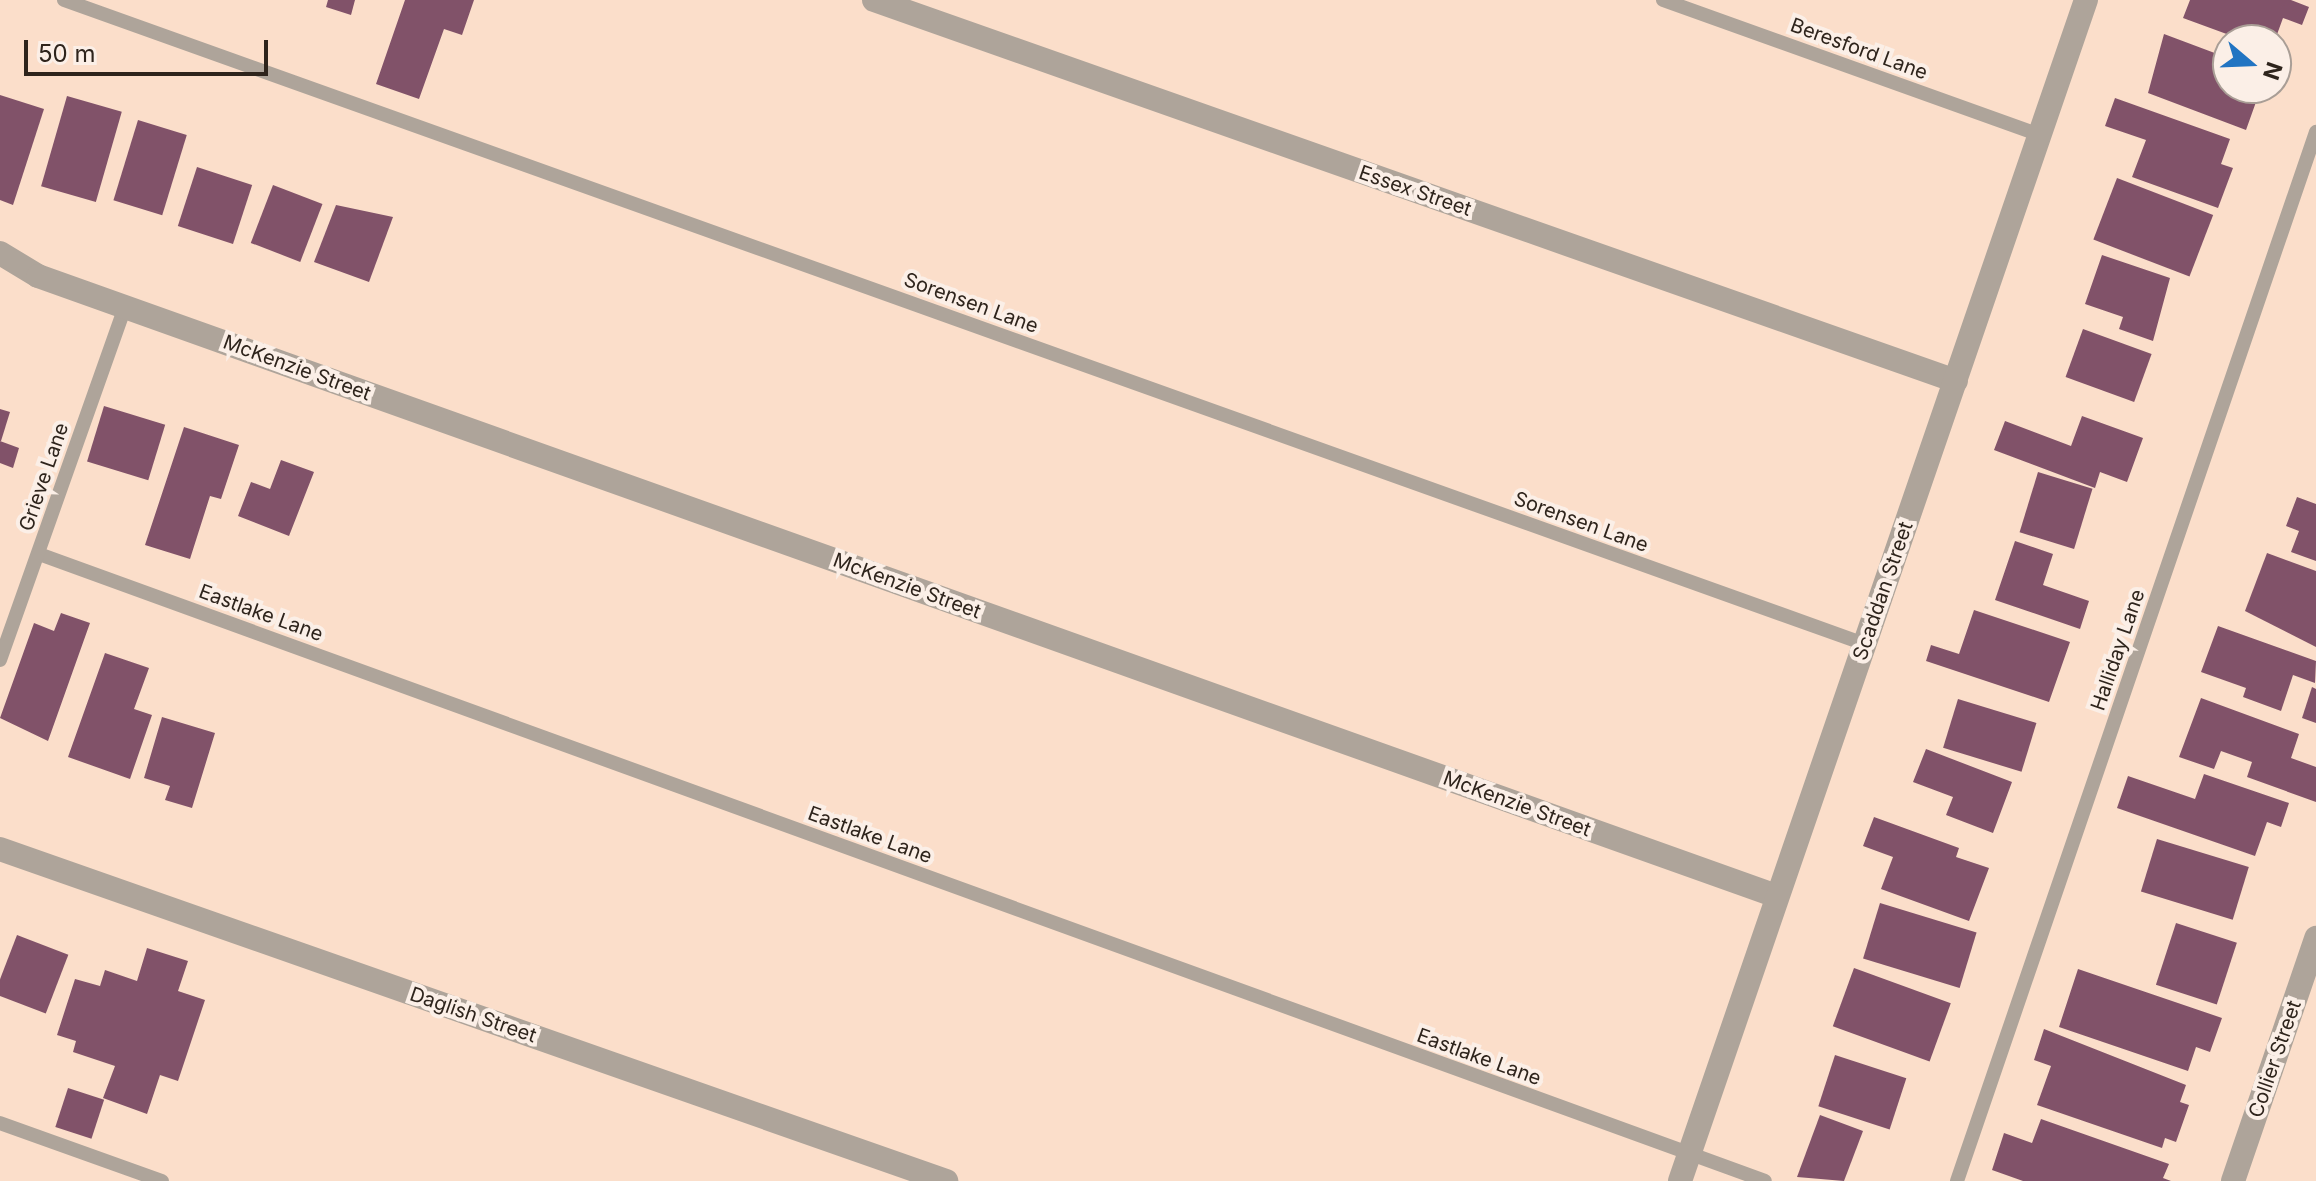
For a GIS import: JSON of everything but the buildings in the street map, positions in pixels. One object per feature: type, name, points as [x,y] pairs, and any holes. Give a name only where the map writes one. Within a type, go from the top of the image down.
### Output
[{"type":"street","name":"Essex Street","points":[[874,0],[1956,381]]},
{"type":"street","name":"Scaddan Street","points":[[1680,1181],[2086,0]]},
{"type":"street","name":"McKenzie Street","points":[[0,253],[38,276],[1776,896]]},
{"type":"street","name":"McKenzie Street","points":[[0,273],[38,276]]},
{"type":"street","name":"Daglish Street","points":[[0,849],[946,1181]]},
{"type":"street","name":"Collier Street","points":[[2233,1181],[2316,938]]},
{"type":"lane","name":"Sorensen Lane","points":[[64,0],[1865,644]]},
{"type":"lane","name":"Beresford Lane","points":[[1663,0],[2041,135]]},
{"type":"lane","name":"Halliday Lane","points":[[1957,1181],[2316,132]]},
{"type":"lane","name":"Grieve Lane","points":[[0,660],[125,307]]},
{"type":"lane","name":"Eastlake Lane","points":[[39,554],[1765,1181]]},
{"type":"lane","points":[[0,1123],[162,1181]]}]
